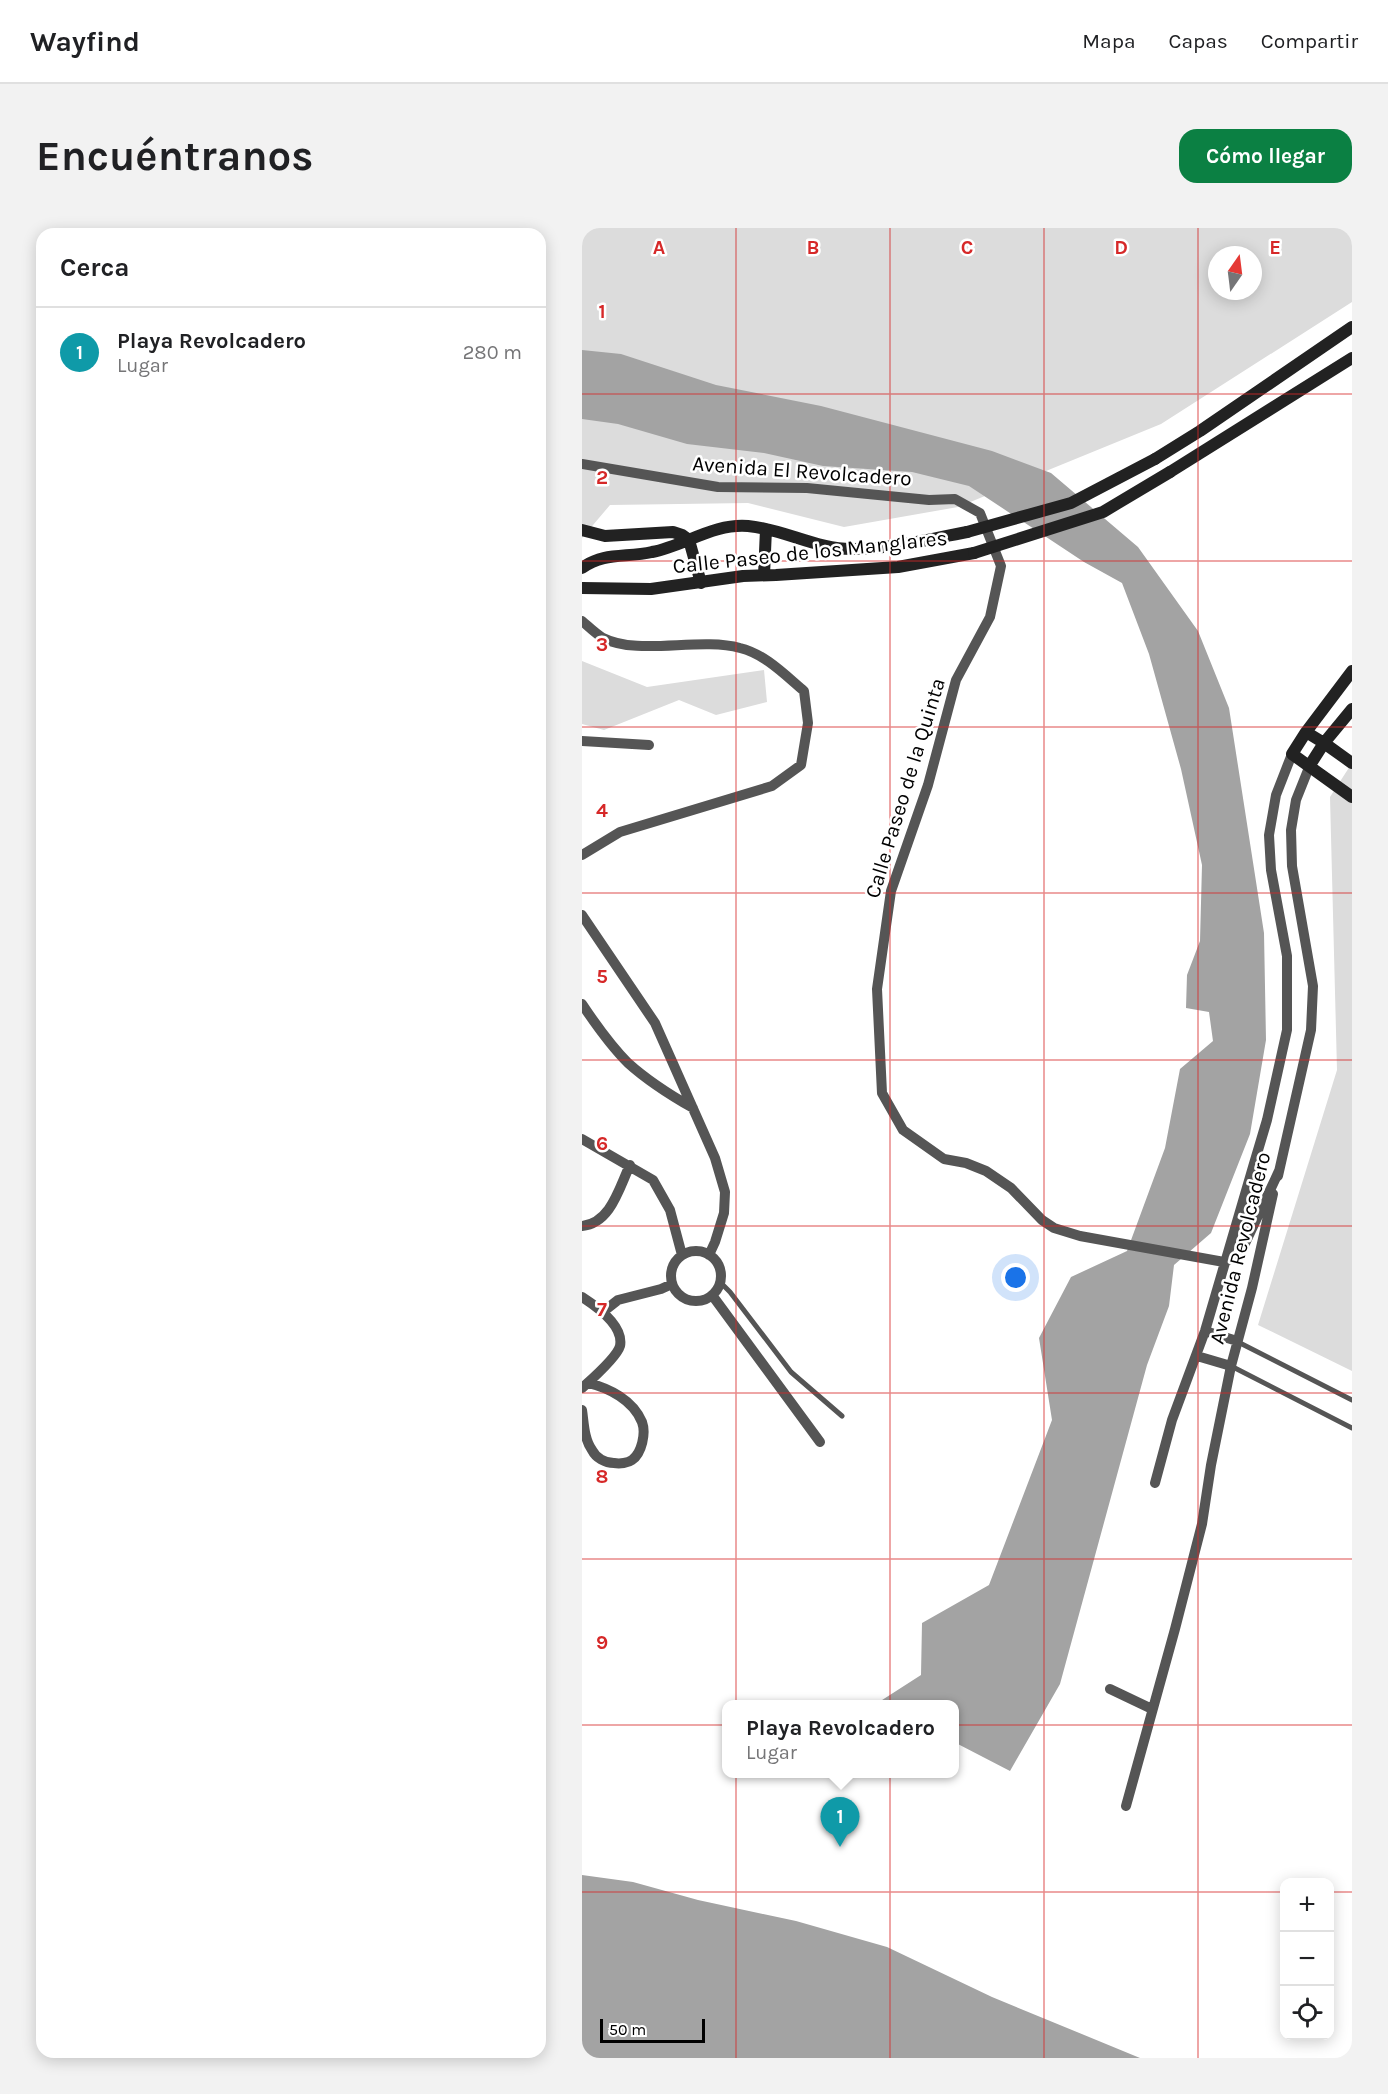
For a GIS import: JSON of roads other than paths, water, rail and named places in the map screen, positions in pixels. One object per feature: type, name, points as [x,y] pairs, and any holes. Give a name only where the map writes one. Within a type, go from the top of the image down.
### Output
[{"type":"main road","name":"Calle Paseo de los Manglares","points":[[582,568],[592,561],[612,555],[651,552],[720,529],[746,526],[806,541],[852,549],[890,547],[967,532],[1071,503],[1155,459],[1200,431],[1352,327]]},
{"type":"main road","name":"Calle Paseo de los Manglares","points":[[582,588],[651,589],[743,576],[898,567],[974,553],[1103,512],[1352,358]]},
{"type":"main road","name":"Calle Paseo de los Manglares","points":[[582,530],[605,536],[673,532],[689,540]]},
{"type":"main road","points":[[764,575],[766,530]]},
{"type":"main road","points":[[689,540],[701,583]]},
{"type":"main road","name":"Avenida Revolcadero","points":[[1292,754],[1305,732],[1352,671]]},
{"type":"main road","name":"Avenida Revolcadero","points":[[1310,765],[1324,743],[1352,709]]},
{"type":"main road","points":[[1305,732],[1352,763]]},
{"type":"main road","points":[[1292,754],[1352,797]]},
{"type":"street","name":"Avenida El Revolcadero","points":[[582,465],[718,487],[807,488],[929,500],[955,499],[980,513]]},
{"type":"street","name":"Calle Paseo de la Quinta","points":[[980,513],[1001,566],[990,617],[956,680],[928,785],[891,891],[877,989],[882,1093],[903,1130],[944,1158],[986,1171],[1011,1188],[1042,1220],[1054,1228],[1080,1236],[1224,1262]]},
{"type":"street","points":[[582,621],[602,638],[624,646],[696,644],[740,648],[766,660],[804,691],[808,723],[801,765],[772,786],[620,832],[582,855]]},
{"type":"street","points":[[582,741],[649,745]]},
{"type":"street","name":"Avenida Revolcadero","points":[[1155,1483],[1172,1420],[1205,1331],[1264,1128],[1287,1030],[1287,956],[1271,870],[1269,835],[1276,795],[1292,754]]},
{"type":"street","name":"Avenida Revolcadero","points":[[1126,1806],[1202,1524],[1231,1366],[1252,1288],[1311,1030],[1313,986],[1292,866],[1291,830],[1296,800],[1310,765]]},
{"type":"street","points":[[1271,870],[1292,866]]},
{"type":"street","points":[[582,915],[655,1023],[715,1158],[725,1192],[723,1213],[709,1255]]},
{"type":"street","points":[[582,1004],[600,1030],[628,1062],[660,1089],[693,1108]]},
{"type":"street","points":[[582,1139],[653,1180],[670,1210],[682,1255]]},
{"type":"street","points":[[582,1226],[601,1220],[611,1206],[630,1165]]},
{"type":"street","points":[[1224,1262],[1240,1254],[1279,1171]]},
{"type":"street","points":[[691,1252],[709,1255],[717,1262],[720,1272],[720,1282],[712,1295],[697,1301],[682,1297],[672,1284],[671,1271],[677,1260],[682,1255],[691,1252]]},
{"type":"street","points":[[604,1311],[618,1300],[672,1284]]},
{"type":"street","points":[[712,1295],[820,1442]]},
{"type":"street","points":[[582,1297],[604,1311],[618,1335],[620,1344],[617,1352],[585,1385]]},
{"type":"street","points":[[1205,1331],[1237,1341]]},
{"type":"street","points":[[1197,1356],[1231,1366]]},
{"type":"street","points":[[582,1410],[587,1440],[592,1451],[600,1459],[621,1464],[632,1460],[639,1451],[643,1439],[642,1423],[634,1409],[612,1390],[585,1385]]},
{"type":"street","points":[[1110,1689],[1152,1709]]},
{"type":"lane","points":[[720,1282],[791,1372],[842,1416]]},
{"type":"lane","points":[[1237,1341],[1352,1400]]},
{"type":"lane","points":[[1231,1366],[1352,1428]]},
{"type":"place","name":"Playa Revolcadero","points":[[840,1847]]}]
